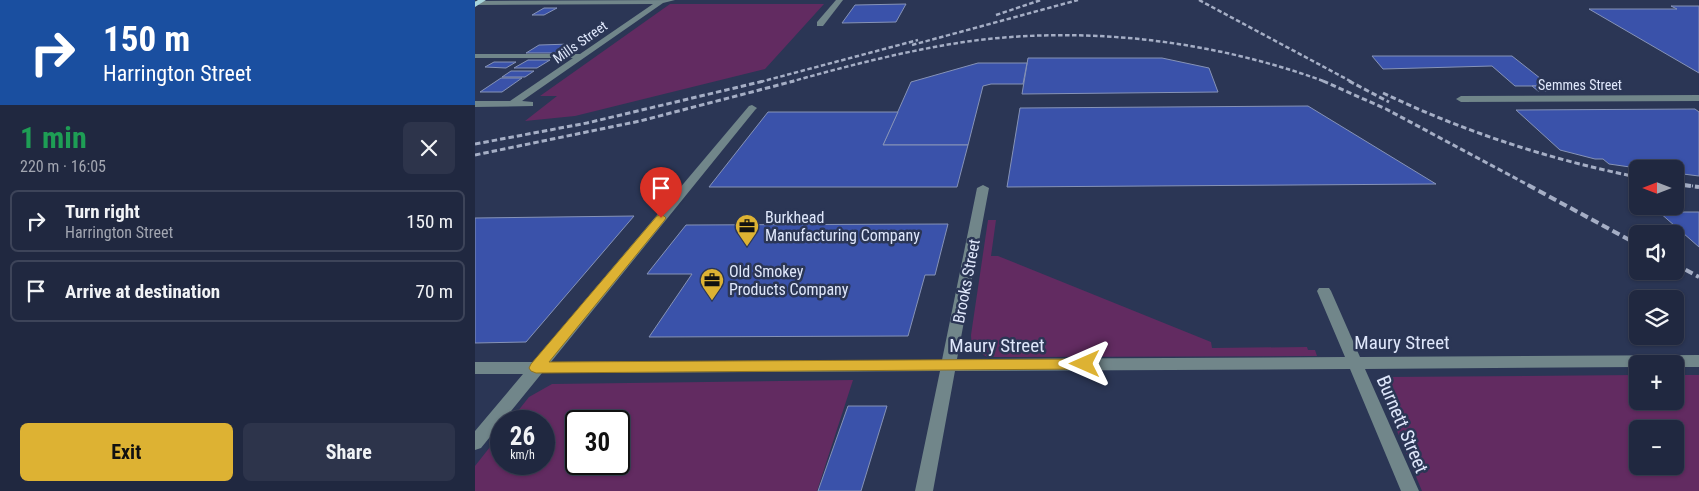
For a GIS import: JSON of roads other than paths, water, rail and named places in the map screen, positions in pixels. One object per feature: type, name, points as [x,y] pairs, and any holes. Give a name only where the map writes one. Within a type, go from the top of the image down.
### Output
[{"type":"street","points":[[477,3],[672,0]]},
{"type":"street","points":[[820,24],[840,0]]},
{"type":"street","name":"Mills Street","points":[[512,104],[661,1]]},
{"type":"street","points":[[475,56],[582,56]]},
{"type":"street","name":"Semmes Street","points":[[1461,99],[1699,98]]},
{"type":"street","points":[[475,104],[530,104]]},
{"type":"street","points":[[475,443],[752,108]]},
{"type":"street","name":"Brooks Street","points":[[924,491],[983,188]]},
{"type":"street","name":"Burnett Street","points":[[1324,291],[1410,491]]},
{"type":"street","name":"Maury Street","points":[[475,368],[1699,361]]},
{"type":"railway","points":[[996,15],[1041,0]]},
{"type":"railway","points":[[912,45],[1078,0]]},
{"type":"railway","points":[[1199,0],[1352,82]]},
{"type":"railway","points":[[790,82],[876,59],[964,42],[1009,37],[1055,35],[1101,36],[1193,46],[1283,68],[1323,81]]},
{"type":"railway","points":[[762,82],[918,40]]},
{"type":"railway","points":[[475,155],[640,121],[794,81]]},
{"type":"railway","points":[[1323,81],[1386,109],[1530,186]]},
{"type":"railway","points":[[1349,81],[1389,102]]},
{"type":"railway","points":[[475,144],[587,123],[762,82]]},
{"type":"railway","points":[[1383,93],[1445,120],[1507,143],[1571,162],[1629,175]]},
{"type":"railway","points":[[1528,185],[1629,240]]},
{"type":"railway","points":[[1684,185],[1693,186]]},
{"type":"railway","points":[[1684,185],[1699,187]]},
{"type":"railway","points":[[1684,269],[1699,277]]},
{"type":"place","name":"Burkhead Manufacturing Company","points":[[747,247]]},
{"type":"place","name":"Old Smokey Products Company","points":[[712,301]]}]
